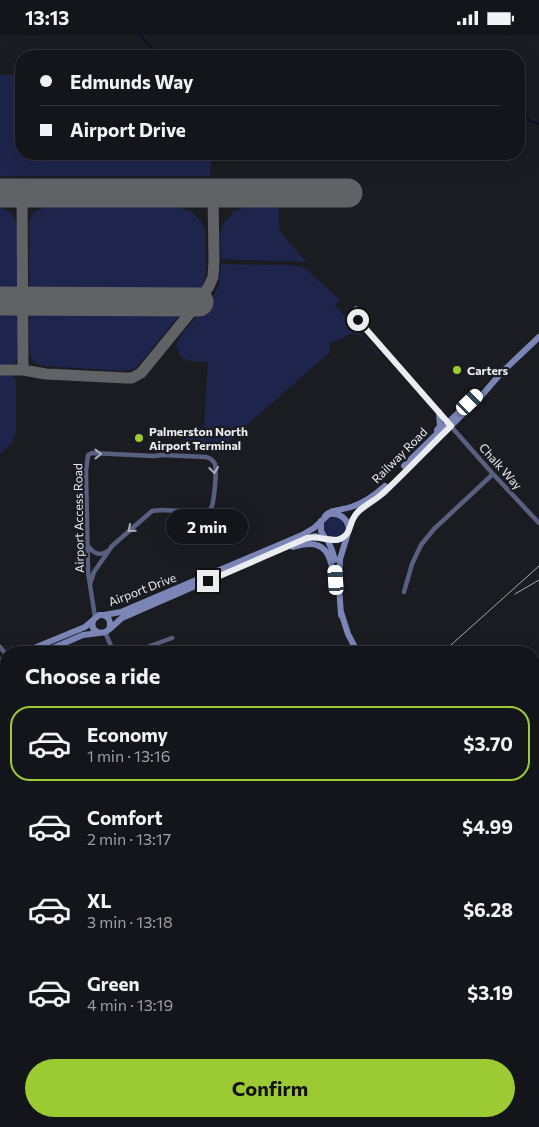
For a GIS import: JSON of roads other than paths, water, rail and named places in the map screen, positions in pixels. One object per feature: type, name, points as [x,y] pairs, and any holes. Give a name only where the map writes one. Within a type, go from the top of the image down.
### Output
[{"type":"main road","name":"Railway Road","points":[[341,615],[340,559],[356,513],[376,499],[539,337]]},
{"type":"main road","points":[[408,462],[438,430],[439,412]]},
{"type":"main road","name":"Railway Road","points":[[324,517],[331,511],[350,508],[369,499],[450,424]]},
{"type":"main road","points":[[333,513],[342,516],[349,526],[348,532],[338,540],[327,539],[321,531],[321,522],[324,517],[333,513]]},
{"type":"main road","name":"Airport Drive","points":[[39,646],[81,629],[98,616],[120,612],[302,535],[314,528],[324,517]]},
{"type":"main road","name":"Airport Drive","points":[[57,646],[83,635],[105,631],[122,618],[307,538],[327,539]]},
{"type":"main road","name":"Railway Road","points":[[327,539],[334,558],[337,597],[341,615],[354,646]]},
{"type":"main road","points":[[257,560],[303,544],[318,545],[330,556],[337,597]]},
{"type":"main road","points":[[98,616],[110,621],[105,631],[94,630],[92,624],[98,616]]},
{"type":"street","name":"Chalk Way","points":[[356,308],[356,316],[359,322],[493,474],[539,523]]},
{"type":"street","name":"Airport Access Road","points":[[90,583],[94,572],[112,547],[154,511],[204,512],[209,510],[213,504],[215,480],[213,461],[206,457],[89,454],[86,459],[88,572],[90,583],[94,603],[98,616]]},
{"type":"street","points":[[404,592],[412,564],[422,545],[434,529],[493,474]]},
{"type":"street","points":[[88,545],[97,554],[106,552],[112,547]]},
{"type":"street","points":[[105,631],[111,646]]},
{"type":"street","points":[[150,646],[172,638]]},
{"type":"waterway","points":[[140,35],[154,50]]},
{"type":"waterway","points":[[525,115],[531,121],[539,124]]},
{"type":"railway","points":[[450,646],[539,566]]},
{"type":"railway","points":[[515,594],[539,580]]},
{"type":"place","name":"Carters","points":[[457,370]]},
{"type":"place","name":"Palmerston North Airport Terminal","points":[[139,438]]}]
